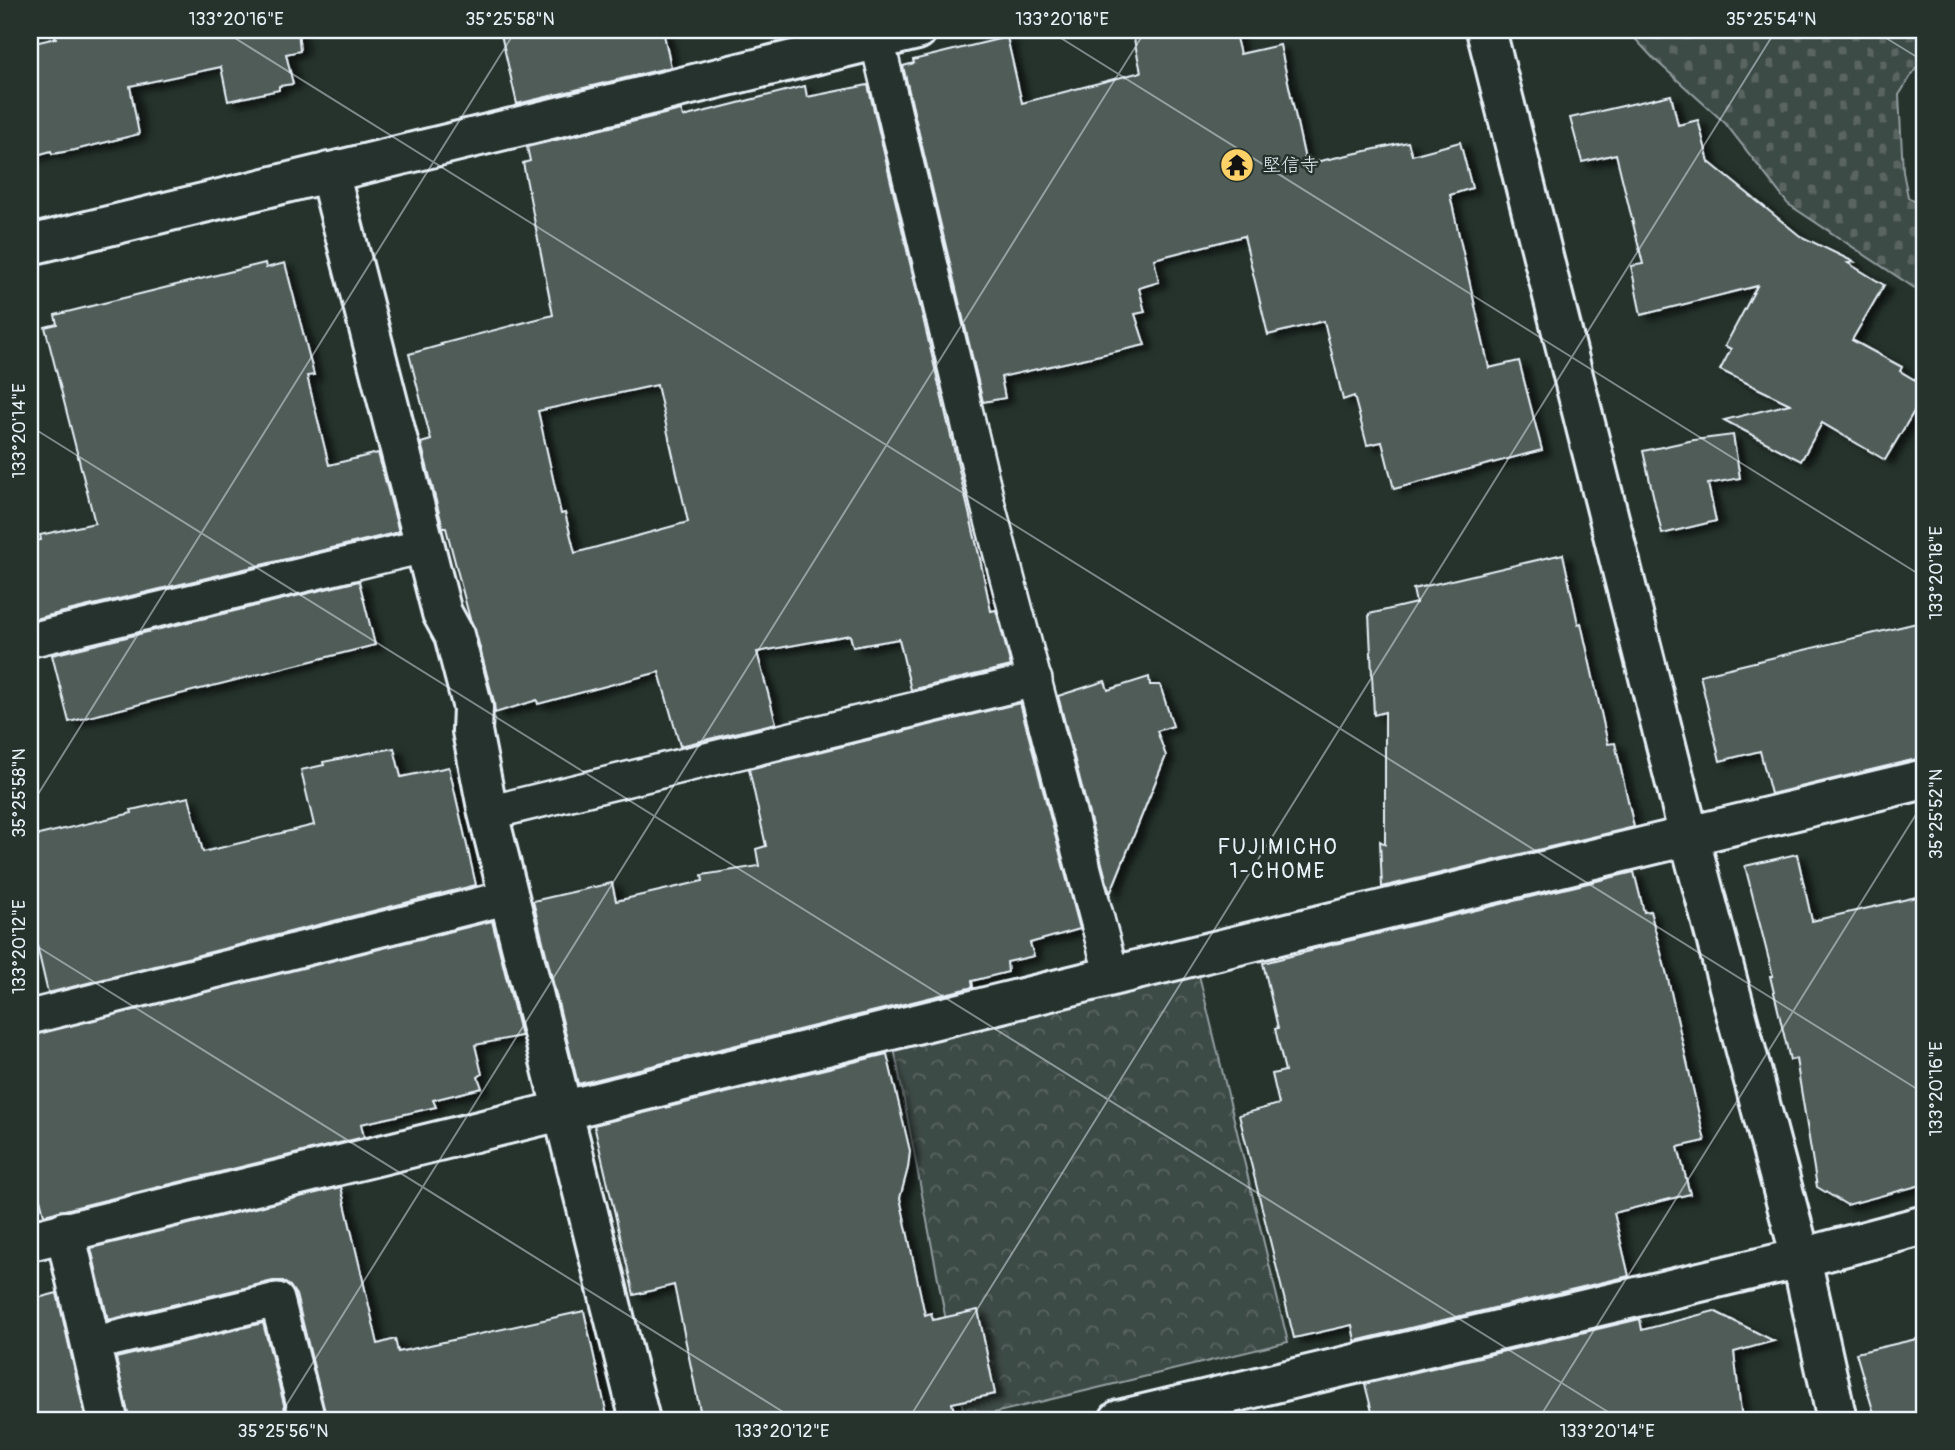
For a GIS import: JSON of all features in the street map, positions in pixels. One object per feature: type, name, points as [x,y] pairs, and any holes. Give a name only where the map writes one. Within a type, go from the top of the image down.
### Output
[{"type":"street","points":[[30,245],[917,30]]},
{"type":"street","points":[[1486,30],[1689,836],[1801,1258],[1837,1420]]},
{"type":"street","points":[[329,172],[424,546],[442,613],[454,635],[473,708],[472,731],[488,813],[640,1420]]},
{"type":"street","points":[[108,1420],[91,1345],[48,1236],[1925,779]]},
{"type":"street","points":[[1119,1420],[1801,1258],[1925,1225]]},
{"type":"lane","points":[[877,40],[988,505],[1112,976]]},
{"type":"lane","points":[[30,640],[424,546]]},
{"type":"lane","points":[[488,813],[1035,680]]},
{"type":"lane","points":[[30,1017],[509,897]]},
{"type":"lane","points":[[91,1345],[278,1300],[308,1420]]},
{"type":"green space","points":[[1627,30],[1925,30],[1925,54],[1899,95],[1903,172],[1908,197],[1925,208],[1925,295],[1788,204],[1725,123],[1653,58]]},
{"type":"green space","points":[[1199,975],[1288,1342],[965,1420],[894,1048]]},
{"type":"building","points":[[54,30],[298,30],[300,51],[286,54],[293,84],[279,86],[279,90],[228,101],[221,67],[130,86],[139,134],[75,150],[52,154],[51,151],[30,157],[30,44],[56,38]]},
{"type":"building","points":[[500,30],[663,30],[671,67],[517,104]]},
{"type":"building","points":[[1132,30],[1234,30],[1240,54],[1280,45],[1306,164],[1408,142],[1412,155],[1460,142],[1472,188],[1450,195],[1489,368],[1519,361],[1542,450],[1394,489],[1382,442],[1367,445],[1354,396],[1343,400],[1324,321],[1268,335],[1244,236],[1154,259],[1159,282],[1139,288],[1145,312],[1135,314],[1145,345],[1001,377],[1005,398],[983,402],[903,66],[914,63],[913,60],[1007,37],[1022,103],[1141,72]]},
{"type":"building","points":[[868,85],[991,611],[996,610],[1011,666],[911,690],[899,639],[853,647],[850,635],[757,652],[776,723],[680,746],[659,672],[538,704],[537,700],[495,713],[475,629],[446,528],[443,528],[421,443],[431,440],[409,354],[553,315],[523,163],[530,161],[527,147],[681,110],[683,117],[805,86],[807,97]],"holes":[[[657,385],[688,522],[575,553],[565,513],[561,514],[538,411]]]},
{"type":"building","points":[[1671,95],[1678,125],[1698,120],[1709,162],[1800,236],[1854,262],[1848,263],[1884,285],[1852,340],[1902,367],[1900,371],[1925,386],[1925,393],[1885,460],[1822,423],[1801,461],[1724,420],[1790,404],[1720,370],[1731,349],[1725,346],[1757,286],[1641,315],[1631,266],[1643,264],[1616,154],[1582,162],[1570,118]]},
{"type":"building","points":[[265,263],[266,268],[285,263],[314,375],[307,376],[329,465],[378,453],[399,532],[30,620],[30,542],[41,540],[40,535],[95,523],[45,327],[57,324],[55,315]]},
{"type":"building","points":[[1733,435],[1740,478],[1708,484],[1716,521],[1662,534],[1643,451]]},
{"type":"building","points":[[1563,554],[1608,744],[1615,743],[1634,827],[1382,887],[1380,841],[1385,844],[1385,712],[1374,715],[1369,614],[1416,603],[1413,589]]},
{"type":"building","points":[[359,581],[375,645],[69,722],[52,655]]},
{"type":"building","points":[[1925,621],[1925,757],[1771,794],[1760,751],[1720,761],[1700,675]]},
{"type":"building","points":[[1149,677],[1150,685],[1160,685],[1173,726],[1157,731],[1166,756],[1110,894],[1058,696],[1105,681],[1108,690]]},
{"type":"building","points":[[1020,703],[1080,929],[1030,943],[1034,956],[1007,962],[1008,972],[972,981],[973,987],[578,1084],[533,901],[612,883],[616,901],[703,881],[702,875],[759,866],[756,849],[766,846],[749,769]]},
{"type":"building","points":[[394,748],[401,777],[449,767],[476,885],[48,993],[30,916],[30,837],[189,797],[203,852],[314,825],[301,770],[324,765],[323,762]]},
{"type":"building","points":[[1797,854],[1812,921],[1925,895],[1925,1184],[1847,1205],[1817,1187],[1796,1059],[1790,1060],[1770,976],[1773,976],[1745,866]]},
{"type":"building","points":[[1634,872],[1644,912],[1650,911],[1668,979],[1705,1141],[1678,1147],[1690,1194],[1614,1213],[1629,1276],[1355,1341],[1352,1325],[1294,1338],[1239,1115],[1279,1104],[1272,1074],[1285,1071],[1263,963]]},
{"type":"building","points":[[492,921],[521,1036],[475,1045],[482,1074],[478,1077],[482,1088],[433,1100],[436,1107],[361,1124],[364,1137],[44,1215],[30,1158],[30,1036]]},
{"type":"building","points":[[887,1054],[910,1151],[900,1198],[925,1315],[931,1313],[933,1320],[978,1310],[995,1394],[952,1403],[956,1420],[702,1420],[674,1285],[634,1295],[594,1125]]},
{"type":"building","points":[[341,1187],[378,1344],[395,1339],[398,1352],[584,1311],[608,1420],[544,1420],[542,1413],[516,1420],[327,1420],[296,1295],[290,1286],[282,1281],[108,1320],[91,1248]]},
{"type":"building","points":[[57,1293],[86,1420],[30,1420],[30,1300]]},
{"type":"building","points":[[1714,1311],[1774,1341],[1734,1352],[1742,1420],[1374,1420],[1365,1384],[1640,1319],[1642,1330]]},
{"type":"building","points":[[263,1323],[288,1420],[129,1420],[116,1358]]},
{"type":"building","points":[[1925,1337],[1925,1420],[1876,1420],[1856,1353]]},
{"type":"place","name":"堅信寺","points":[[1237,165]]},
{"type":"district","name":"FUJIMICHO 1-CHOME","points":[[1278,859]]}]
